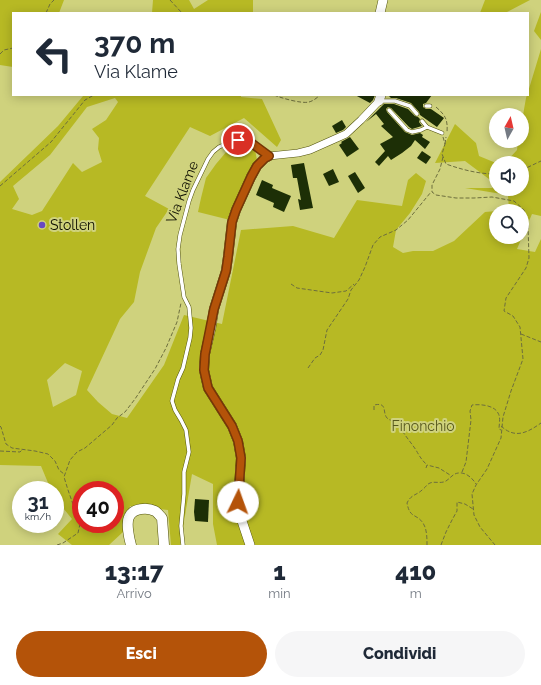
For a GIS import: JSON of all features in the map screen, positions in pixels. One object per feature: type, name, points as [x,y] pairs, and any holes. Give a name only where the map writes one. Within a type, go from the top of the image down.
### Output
[{"type":"main road","points":[[131,545],[128,533],[129,517],[133,512],[139,509],[155,511],[162,518],[164,545]]},
{"type":"street","points":[[380,12],[383,0]]},
{"type":"street","points":[[250,545],[242,521],[238,502],[241,458],[238,441],[232,426],[208,388],[204,370],[205,354],[214,309],[226,271],[232,222],[251,177],[257,166],[265,158],[269,156],[298,153],[310,150],[346,134],[380,100]]},
{"type":"lane","points":[[380,100],[395,101],[412,107],[417,106]]},
{"type":"lane","points":[[412,107],[417,114]]},
{"type":"lane","points":[[389,110],[407,130],[412,132],[427,127]]},
{"type":"lane","points":[[422,121],[427,127],[442,133]]},
{"type":"lane","name":"Via Klame","points":[[183,545],[181,526],[184,494],[184,472],[189,452],[186,430],[175,410],[172,400],[183,368],[190,338],[191,318],[189,307],[184,297],[179,264],[178,249],[180,235],[193,190],[213,152],[219,147],[238,140],[250,142],[269,156]]},
{"type":"path","points":[[46,12],[50,4],[54,0]]},
{"type":"path","points":[[170,0],[181,12]]},
{"type":"path","points":[[0,54],[4,50],[12,48]]},
{"type":"path","points":[[0,186],[51,142],[85,100],[92,96]]},
{"type":"path","points":[[277,96],[293,101],[308,103],[319,96]]},
{"type":"path","points":[[308,368],[323,350],[327,330],[348,299],[351,290],[365,267],[373,244],[380,237],[396,230],[408,220],[432,192],[432,186],[440,169],[443,157],[442,154],[445,144],[447,120],[436,107],[428,106]]},
{"type":"path","points":[[442,133],[445,144]]},
{"type":"path","points":[[443,157],[446,164],[463,170],[489,173]]},
{"type":"path","points":[[529,167],[541,161]]},
{"type":"path","points":[[432,192],[436,195],[456,198],[492,197],[514,201],[524,210],[528,225],[530,258],[526,268],[506,298],[504,311],[513,316],[520,327],[523,359],[511,391],[501,426],[501,438],[487,469],[476,484],[472,494],[474,515],[480,527],[495,545]]},
{"type":"path","points":[[291,284],[297,288],[332,292],[346,291],[356,283]]},
{"type":"path","points":[[57,545],[63,543],[78,532],[80,524],[64,477],[70,460],[77,452],[85,448],[125,412],[141,390],[160,360],[169,341],[177,322],[183,292]]},
{"type":"path","points":[[520,334],[541,342]]},
{"type":"path","points":[[374,410],[374,405],[376,404],[383,407],[388,419],[397,423],[416,450],[420,459],[427,465],[439,468],[451,476]]},
{"type":"path","points":[[462,473],[466,462],[471,420],[470,411],[472,406],[480,404],[493,408],[498,412],[499,429],[501,430]]},
{"type":"path","points":[[501,426],[506,431],[517,435],[531,430],[541,423]]},
{"type":"path","points":[[0,426],[6,444],[12,448],[48,454],[55,461],[59,470],[65,474]]},
{"type":"path","points":[[0,451],[20,452],[23,449]]},
{"type":"path","points":[[427,545],[427,534],[424,524],[420,519],[410,513],[407,503],[409,499],[429,484],[445,482],[451,476],[462,473],[470,477],[476,484]]},
{"type":"path","points":[[441,545],[457,511],[457,502],[465,504],[473,510]]},
{"type":"green space","points":[[0,0],[64,0],[59,12],[12,12],[12,67],[0,65]]},
{"type":"green space","points":[[153,0],[189,0],[194,9],[208,0],[253,0],[253,12],[152,12]]},
{"type":"green space","points":[[485,0],[530,0],[507,12],[480,12]]},
{"type":"green space","points":[[541,12],[541,40],[534,31]]},
{"type":"green space","points":[[541,49],[541,216],[532,214],[529,221],[529,204],[509,204],[508,196],[529,196],[529,156],[511,156],[517,148],[529,148],[529,108],[524,108],[527,96],[529,96],[529,89]]},
{"type":"green space","name":"Finonchio","points":[[83,96],[241,96],[262,99],[281,140],[277,147],[244,118],[210,136],[190,127],[145,196],[169,209],[156,228],[140,272],[134,302],[120,319],[87,390],[112,414],[127,418],[164,365],[184,315],[222,324],[241,230],[293,226],[334,238],[357,200],[402,206],[408,180],[416,173],[426,181],[422,194],[410,213],[396,230],[393,247],[403,253],[413,251],[433,251],[454,241],[485,212],[489,212],[489,244],[519,244],[517,249],[535,252],[541,239],[541,545],[217,545],[213,524],[213,484],[192,474],[180,545],[171,545],[168,510],[130,506],[124,528],[124,481],[72,481],[72,519],[64,509],[64,481],[47,481],[41,466],[0,465],[0,182],[58,126]],"holes":[[[115,98],[118,102],[106,120],[92,129],[99,138],[98,149],[102,162],[82,172],[73,163],[42,211],[32,215],[12,209],[19,199],[13,186],[50,155],[87,107]],[[65,363],[82,371],[76,395],[53,407],[47,380]]]},
{"type":"green space","points":[[455,124],[476,143],[479,156],[489,160],[489,179],[465,161],[435,163]]},
{"type":"green space","points":[[242,147],[254,149],[257,160],[230,220],[198,212],[206,178],[227,151]]},
{"type":"green space","points":[[465,188],[489,188],[489,192]]},
{"type":"green space","points":[[72,519],[72,533],[122,533],[109,545],[72,545],[58,534],[64,533],[64,528]]},
{"type":"building","points":[[357,96],[375,96],[370,103]]},
{"type":"building","points":[[389,96],[431,96],[426,103],[423,104],[423,107],[426,109],[431,109],[444,118],[437,127],[420,115],[411,103],[396,98],[391,98]]},
{"type":"building","points":[[384,104],[394,104],[408,109],[418,117],[422,126],[412,129],[391,108],[388,107],[386,109],[405,132],[412,135],[420,133],[423,135],[422,137],[430,142],[425,149],[415,140],[411,146],[402,153],[391,160],[388,156],[379,166],[375,162],[385,151],[380,144],[393,137],[381,126],[384,124],[376,114],[366,122]]},
{"type":"building","points":[[342,120],[346,127],[336,133],[332,126]]},
{"type":"building","points":[[350,137],[359,149],[347,157],[339,145],[342,143],[341,142]]},
{"type":"building","points":[[422,151],[431,157],[426,164],[417,158]]},
{"type":"building","points":[[304,163],[313,208],[300,210],[298,199],[301,200],[297,178],[293,178],[291,165]]},
{"type":"building","points":[[333,169],[339,182],[329,186],[323,174]]},
{"type":"building","points":[[355,172],[365,188],[358,193],[348,176]]},
{"type":"building","points":[[262,180],[273,185],[272,188],[291,196],[284,212],[273,207],[274,203],[256,195]]},
{"type":"building","points":[[195,499],[209,500],[208,522],[195,521]]},
{"type":"place","name":"Stollen","points":[[42,225]]},
{"type":"route","points":[[238,140],[250,142],[269,156],[257,166],[236,210],[232,222],[226,271],[214,309],[205,354],[204,370],[208,388],[232,426],[238,441],[241,458],[238,502]]}]
